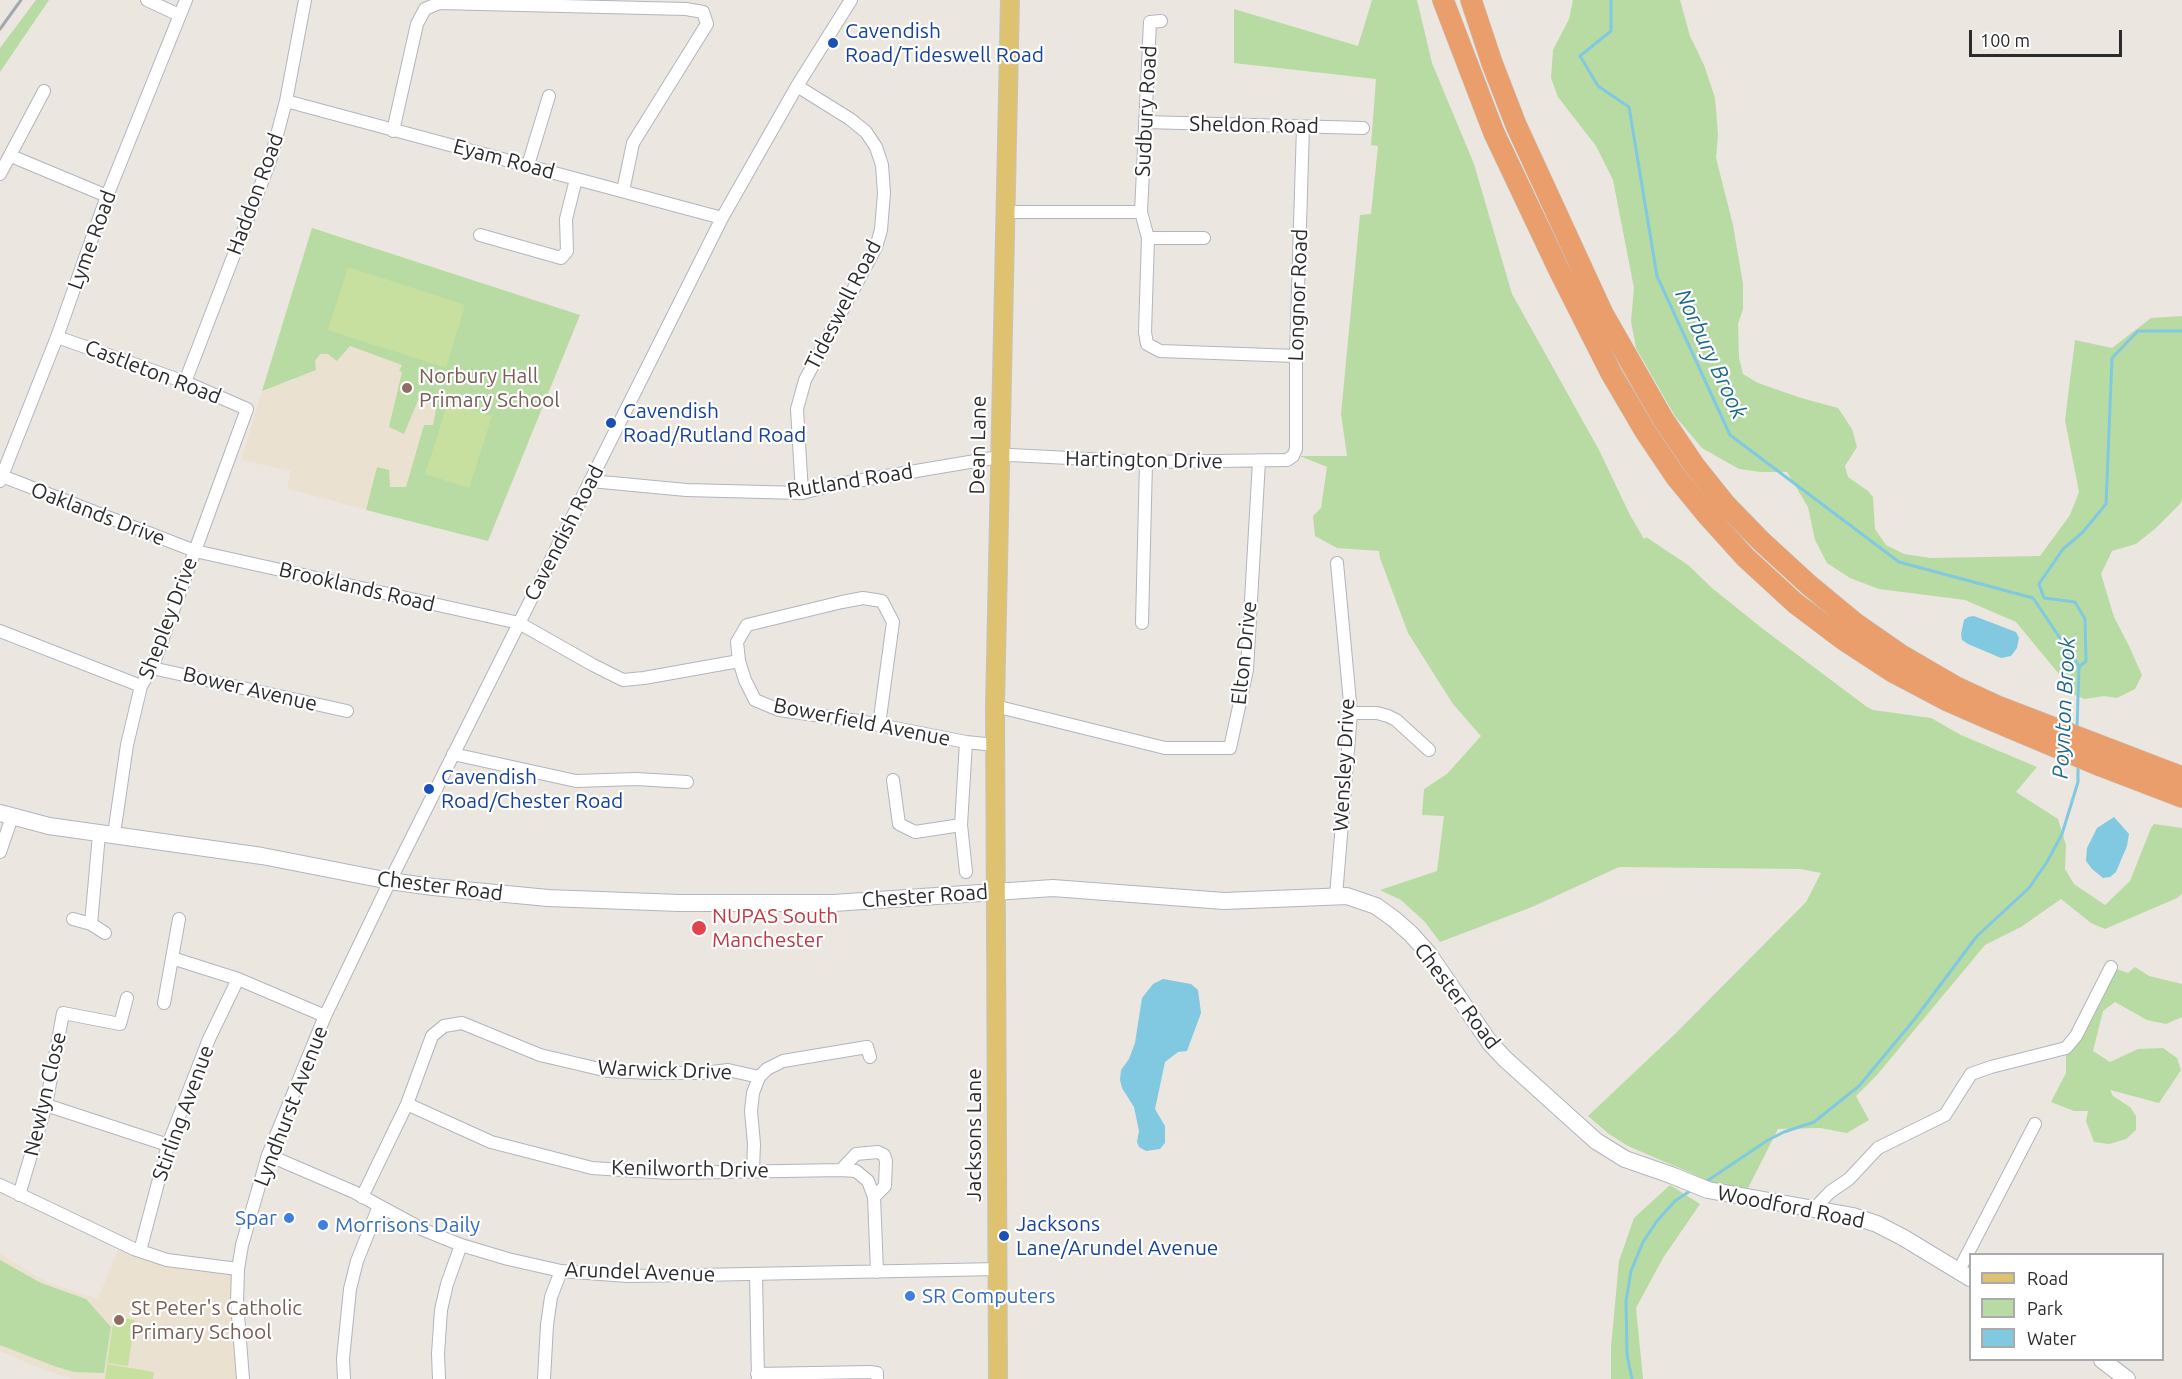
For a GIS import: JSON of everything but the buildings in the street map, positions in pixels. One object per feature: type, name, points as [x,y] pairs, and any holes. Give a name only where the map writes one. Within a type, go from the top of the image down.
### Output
[{"type":"highway","points":[[1443,0],[1494,133],[1586,325],[1645,430],[1677,477],[1745,557],[1795,603],[1844,640],[1893,672],[1948,701],[2047,735],[2102,757],[2182,797]]},
{"type":"highway","points":[[1451,0],[1456,38]]},
{"type":"highway","points":[[1471,0],[1516,125],[1603,314],[1663,419],[1694,465],[1726,505],[1761,541],[1854,623],[1901,656],[2047,735]]},
{"type":"highway","points":[[2102,757],[2182,777]]},
{"type":"main road","name":"Dean Lane","points":[[995,891],[995,706],[1010,0]]},
{"type":"main road","name":"Jacksons Lane","points":[[995,891],[998,1379]]},
{"type":"street","points":[[147,0],[179,15]]},
{"type":"street","name":"Lyme Road","points":[[1,479],[57,337],[106,196],[186,0]]},
{"type":"street","name":"Haddon Road","points":[[184,382],[270,161],[286,101],[305,0]]},
{"type":"street","name":"Cavendish Road","points":[[390,880],[722,218],[797,86],[851,0]]},
{"type":"street","points":[[393,130],[417,24],[425,9],[439,3],[686,9],[703,12],[707,24],[633,143],[623,191]]},
{"type":"street","name":"Sudbury Road","points":[[1161,21],[1150,22],[1141,212],[1148,238],[1145,332],[1147,344],[1160,351],[1296,356]]},
{"type":"street","name":"Tideswell Road","points":[[797,86],[858,125],[871,139],[882,165],[884,193],[881,230],[876,247],[805,380],[797,409],[802,493]]},
{"type":"street","points":[[0,174],[45,91]]},
{"type":"street","points":[[528,165],[549,96]]},
{"type":"street","name":"Eyam Road","points":[[286,101],[722,218]]},
{"type":"street","name":"Sheldon Road","points":[[1145,122],[1363,128]]},
{"type":"street","name":"Longnor Road","points":[[1287,460],[1293,456],[1296,449],[1296,356],[1303,127]]},
{"type":"street","points":[[11,156],[106,196]]},
{"type":"street","points":[[480,235],[561,258],[567,251],[566,219],[576,178]]},
{"type":"street","points":[[1006,212],[1141,212]]},
{"type":"street","points":[[1148,238],[1204,238]]},
{"type":"street","name":"Castleton Road","points":[[57,337],[184,382],[247,409]]},
{"type":"street","name":"Shepley Drive","points":[[91,924],[106,834],[141,686],[152,668],[247,409]]},
{"type":"street","name":"Rutland Road","points":[[591,481],[686,490],[802,493],[833,485],[1000,456]]},
{"type":"street","name":"Hartington Drive","points":[[1000,456],[1146,462],[1287,460]]},
{"type":"street","name":"Elton Drive","points":[[995,706],[1165,748],[1230,748],[1247,670],[1259,461]]},
{"type":"street","points":[[1142,623],[1146,462]]},
{"type":"street","name":"Oaklands Drive","points":[[1,479],[195,551]]},
{"type":"street","name":"Brooklands Road","points":[[195,551],[519,623]]},
{"type":"street","name":"Wensley Drive","points":[[1336,896],[1351,713],[1338,562]]},
{"type":"street","points":[[519,623],[623,680],[739,661],[738,642],[747,625],[863,598],[882,601],[893,622],[879,725]]},
{"type":"street","points":[[0,631],[141,686]]},
{"type":"street","name":"Bowerfield Avenue","points":[[739,661],[755,700],[779,710],[995,745]]},
{"type":"street","name":"Bower Avenue","points":[[152,668],[347,711]]},
{"type":"street","points":[[1351,713],[1377,713],[1388,716],[1396,720],[1429,750]]},
{"type":"street","points":[[966,742],[962,825],[966,872]]},
{"type":"street","points":[[453,754],[576,781],[636,779],[687,782]]},
{"type":"street","points":[[892,780],[899,824],[915,832],[962,825]]},
{"type":"street","points":[[0,852],[6,815]]},
{"type":"street","name":"Chester Road","points":[[6,815],[49,826],[262,856],[433,887],[548,898],[679,903],[834,903],[1053,888],[1224,901],[1336,896],[1357,899],[1376,906],[1411,934],[1428,953],[1490,1042],[1505,1059],[1596,1141],[1625,1159],[1671,1175]]},
{"type":"street","name":"Lyndhurst Avenue","points":[[243,1379],[238,1311],[238,1269],[242,1245],[268,1155],[325,1016],[390,880]]},
{"type":"street","points":[[74,919],[91,924],[105,933]]},
{"type":"street","points":[[164,1003],[179,919]]},
{"type":"street","points":[[172,958],[238,980],[325,1016]]},
{"type":"street","points":[[1814,1209],[1830,1192],[1849,1179],[1878,1148],[1945,1115],[1971,1074],[1991,1066],[2066,1048],[2076,1036],[2111,967]]},
{"type":"street","name":"Stirling Avenue","points":[[140,1251],[168,1145],[209,1039],[238,980]]},
{"type":"street","name":"Newlyn Close","points":[[20,1195],[46,1105],[63,1013],[119,1030],[127,998]]},
{"type":"street","name":"Warwick Drive","points":[[362,1197],[407,1104],[432,1036],[444,1026],[462,1023],[540,1055],[608,1071],[653,1074],[728,1070],[759,1077]]},
{"type":"street","points":[[753,1170],[753,1093],[759,1077],[766,1069],[783,1061],[868,1047]]},
{"type":"street","name":"Kenilworth Drive","points":[[407,1104],[491,1142],[592,1168],[669,1173],[841,1170],[856,1172],[862,1176],[868,1181],[874,1197]]},
{"type":"street","points":[[46,1105],[168,1145]]},
{"type":"street","points":[[1974,1253],[2035,1124]]},
{"type":"street","points":[[841,1170],[856,1154],[878,1152],[884,1155],[886,1161],[885,1186],[874,1197],[877,1272]]},
{"type":"street","name":"Arundel Avenue","points":[[268,1155],[362,1197],[424,1230],[461,1245],[561,1271],[627,1276],[999,1269]]},
{"type":"street","name":"Woodford Road","points":[[1671,1175],[1708,1191],[1853,1216],[1877,1224],[1964,1275]]},
{"type":"street","points":[[0,1185],[100,1235],[140,1251],[167,1260],[238,1269]]},
{"type":"street","points":[[344,1379],[343,1359],[350,1289],[357,1261],[379,1206]]},
{"type":"street","points":[[439,1379],[441,1310],[447,1284],[461,1245]]},
{"type":"street","points":[[544,1379],[551,1298],[561,1271]]},
{"type":"street","points":[[756,1274],[757,1377],[870,1372],[877,1373],[877,1379]]},
{"type":"street","points":[[2104,1361],[2127,1379]]},
{"type":"shaded area","name":"Norbury Hall Primary School","points":[[312,228],[580,315],[488,541],[287,489],[291,471],[241,460]]},
{"type":"shaded area","name":"St Peter's Catholic Primary School","points":[[121,1243],[134,1249],[238,1269],[243,1379],[73,1379],[44,1370],[0,1351],[0,1254],[49,1283],[98,1299]]},
{"type":"green space","points":[[36,0],[49,0],[0,72],[0,48]]},
{"type":"green space","points":[[1372,0],[1417,0],[1432,63],[1474,164],[1512,294],[1599,450],[1644,539],[1646,537],[1688,565],[1712,588],[1763,629],[1867,707],[1873,710],[1931,718],[1961,735],[2037,767],[2016,792],[2058,819],[2066,845],[2065,869],[2074,884],[2105,905],[2130,881],[2154,824],[2182,828],[2182,894],[2105,929],[2091,923],[2061,899],[2021,927],[1985,945],[1877,1075],[1856,1096],[1869,1120],[1847,1133],[1820,1128],[1778,1129],[1744,1196],[1628,1146],[1588,1116],[1676,1033],[1806,902],[1821,873],[1800,869],[1619,867],[1532,907],[1440,942],[1425,922],[1401,900],[1380,890],[1437,871],[1444,816],[1422,815],[1424,789],[1447,774],[1481,736],[1453,704],[1408,633],[1379,551],[1337,548],[1315,536],[1313,516],[1321,508],[1327,467],[1300,456],[1347,456],[1341,414],[1360,215],[1371,214],[1378,146],[1371,145],[1376,79],[1234,63],[1234,9],[1358,46]]},
{"type":"green space","points":[[1573,0],[1680,0],[1690,36],[1704,65],[1715,98],[1718,134],[1716,158],[1733,225],[1743,284],[1743,309],[1738,324],[1739,358],[1743,374],[1758,383],[1838,408],[1852,429],[1857,447],[1845,466],[1848,477],[1873,497],[1875,529],[1886,545],[1904,554],[1931,558],[2040,556],[2070,515],[2079,492],[2065,420],[2075,340],[2112,348],[2151,318],[2182,316],[2182,499],[2180,504],[2156,528],[2136,544],[2112,551],[2101,574],[2114,617],[2142,675],[2135,689],[2117,698],[2104,696],[2085,699],[2067,692],[2059,674],[2016,622],[1965,600],[1879,589],[1850,578],[1827,563],[1815,540],[1808,507],[1787,472],[1739,469],[1702,448],[1675,416],[1636,348],[1631,321],[1634,288],[1613,180],[1596,146],[1558,97],[1551,78],[1553,50],[1569,19]]},
{"type":"green space","name":"Norbury Hall Primary School","points":[[312,228],[580,315],[488,541],[366,510],[377,467],[389,470],[390,487],[406,487],[424,425],[433,425],[438,399],[421,393],[404,434],[389,427],[402,365],[350,346],[337,361],[328,354],[320,354],[315,361],[316,370],[262,391]]},
{"type":"green space","points":[[348,267],[465,305],[446,368],[328,330]]},
{"type":"green space","points":[[448,402],[492,416],[469,488],[425,474]]},
{"type":"green space","points":[[2111,967],[2128,973],[2135,967],[2149,976],[2182,984],[2182,1017],[2166,1024],[2147,1020],[2115,1002],[2103,1011],[2093,1051],[2110,1062],[2138,1049],[2163,1048],[2177,1058],[2181,1070],[2159,1103],[2110,1090],[2113,1096],[2130,1107],[2136,1116],[2136,1130],[2126,1139],[2109,1144],[2094,1142],[2086,1121],[2088,1111],[2074,1111],[2051,1102],[2066,1073],[2066,1048]]},
{"type":"green space","points":[[1670,1185],[1700,1204],[1663,1258],[1636,1308],[1643,1379],[1611,1379],[1611,1347],[1619,1261],[1634,1218]]},
{"type":"green space","points":[[0,1260],[41,1283],[86,1299],[111,1327],[104,1373],[74,1372],[0,1345]]},
{"type":"green space","points":[[114,1317],[135,1320],[128,1366],[107,1363]]},
{"type":"green space","points":[[107,1364],[154,1372],[153,1379],[105,1379]]},
{"type":"water","points":[[1974,616],[2016,632],[2019,638],[2017,648],[2011,656],[2001,658],[1962,640],[1964,620]]},
{"type":"water","points":[[2114,817],[2129,834],[2127,846],[2116,872],[2110,877],[2103,878],[2086,861],[2087,848],[2097,828]]},
{"type":"water","points":[[1163,979],[1191,984],[1198,990],[1201,1013],[1187,1051],[1178,1052],[1165,1062],[1155,1109],[1165,1126],[1165,1143],[1160,1149],[1146,1151],[1139,1147],[1137,1142],[1139,1131],[1134,1107],[1122,1088],[1120,1080],[1121,1070],[1129,1059],[1135,1043],[1142,998],[1153,984]]},
{"type":"waterway","name":"Norbury Brook","points":[[1611,0],[1611,31],[1580,56],[1598,86],[1629,107],[1657,276],[1730,435],[1899,562],[2033,598],[2079,666]]},
{"type":"waterway","name":"Poynton Brook","points":[[2077,728],[2079,667],[2086,661],[2085,619],[2075,602],[2044,598],[2039,584],[2063,549],[2082,533],[2106,504],[2112,358],[2138,331],[2182,331]]},
{"type":"waterway","name":"Poynton Brook","points":[[1704,1183],[1768,1140],[1814,1122],[1859,1086],[1914,1020],[1977,936],[2029,888],[2047,862],[2062,834],[2078,782],[2078,764]]},
{"type":"waterway","points":[[1632,1379],[1627,1355],[1626,1301],[1631,1271],[1643,1242],[1657,1221],[1675,1201],[1693,1189]]},
{"type":"railway","points":[[0,29],[21,0]]},
{"type":"place","name":"Cavendish Road/Tideswell Road","points":[[833,43]]},
{"type":"place","name":"Norbury Hall Primary School","points":[[407,388]]},
{"type":"place","name":"Cavendish Road/Rutland Road","points":[[611,423]]},
{"type":"place","name":"Cavendish Road/Chester Road","points":[[429,789]]},
{"type":"place","name":"NUPAS South Manchester","points":[[699,928]]},
{"type":"place","name":"Spar","points":[[289,1218]]},
{"type":"place","name":"Morrisons Daily","points":[[323,1225]]},
{"type":"place","name":"Jacksons Lane/Arundel Avenue","points":[[1004,1236]]},
{"type":"place","name":"SR Computers","points":[[910,1296]]},
{"type":"place","name":"St Peter's Catholic Primary School","points":[[119,1320]]}]
